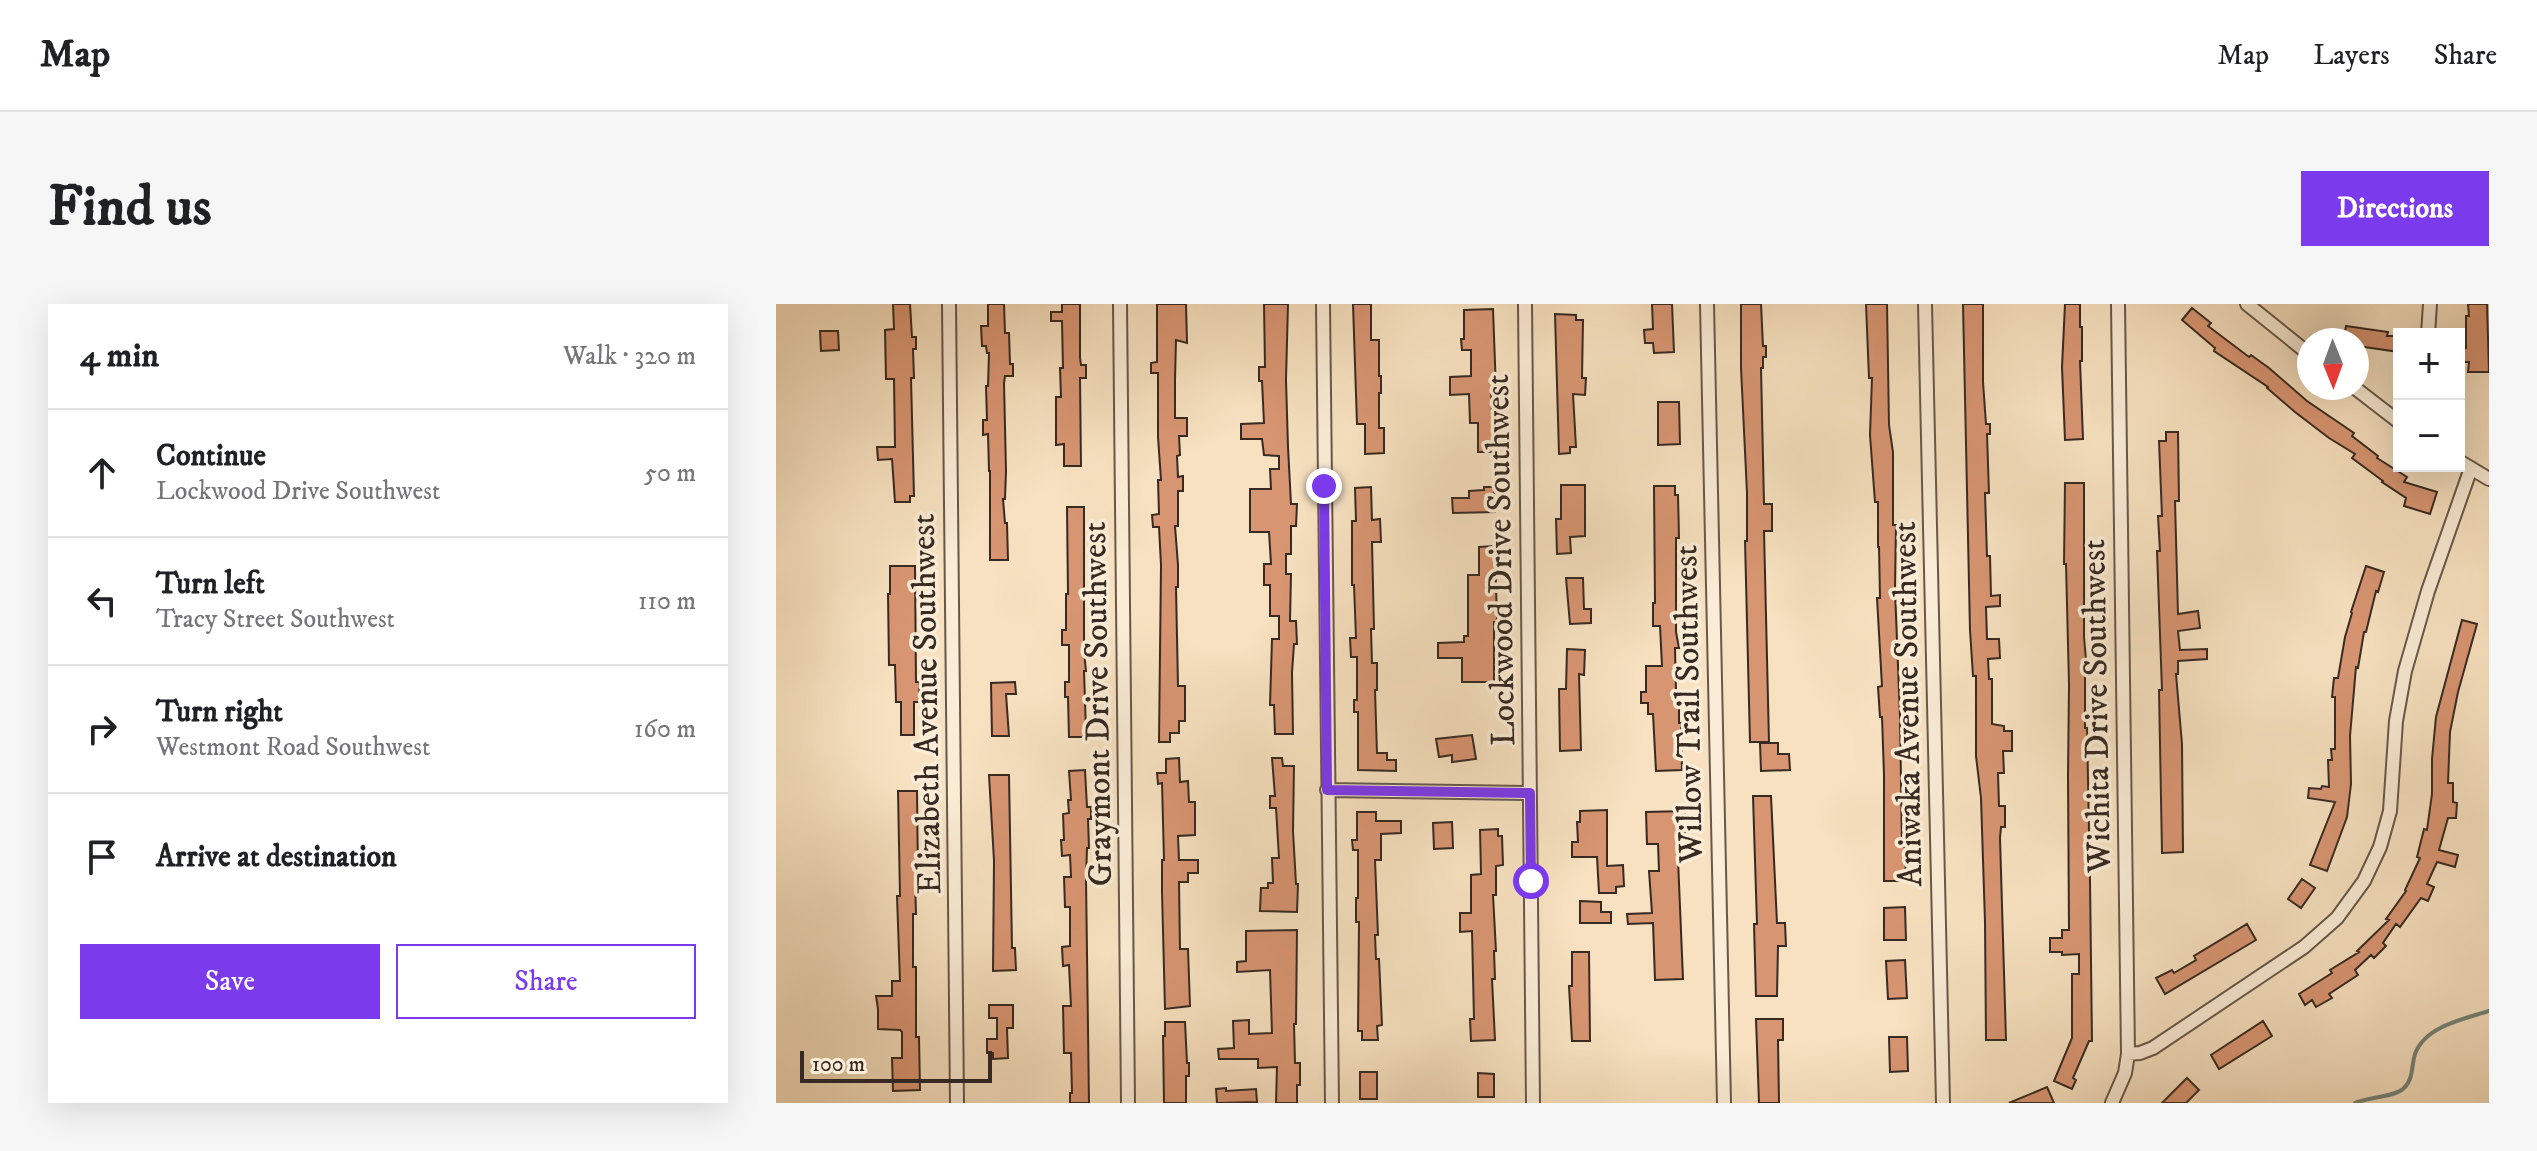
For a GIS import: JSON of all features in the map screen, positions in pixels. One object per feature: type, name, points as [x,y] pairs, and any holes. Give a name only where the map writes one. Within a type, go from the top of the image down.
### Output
[{"type":"street","name":"Elizabeth Avenue Southwest","points":[[949,304],[957,1103]]},
{"type":"street","name":"Graymont Drive Southwest","points":[[1120,304],[1128,1103]]},
{"type":"street","points":[[1323,304],[1332,1103]]},
{"type":"street","name":"Lockwood Drive Southwest","points":[[1525,304],[1533,1103]]},
{"type":"street","name":"Willow Trail Southwest","points":[[1707,304],[1724,1103]]},
{"type":"street","name":"Aniwaka Avenue Southwest","points":[[1925,304],[1943,1103]]},
{"type":"street","name":"Wichita Drive Southwest","points":[[2112,1103],[2125,1073],[2128,1054],[2118,304]]},
{"type":"street","points":[[2247,304],[2297,344]]},
{"type":"street","points":[[2428,328],[2430,304]]},
{"type":"street","points":[[2369,399],[2393,417]]},
{"type":"street","points":[[2465,465],[2489,479]]},
{"type":"street","points":[[2128,1054],[2153,1048],[2304,947],[2337,918],[2364,881],[2380,847],[2390,811],[2396,721],[2405,671],[2463,472]]},
{"type":"street","points":[[1327,790],[1530,793]]},
{"type":"building","points":[[893,304],[910,304],[912,337],[916,337],[916,349],[913,349],[914,378],[911,378],[914,496],[910,496],[910,502],[895,502],[892,459],[878,460],[877,447],[895,447],[894,379],[886,379],[885,330],[894,329]]},
{"type":"building","points":[[988,304],[1004,304],[1005,333],[1009,333],[1010,364],[1013,364],[1013,376],[1005,376],[1004,383],[1006,471],[1003,499],[1008,560],[990,560],[988,434],[983,435],[983,420],[987,420],[989,353],[986,346],[982,346],[981,326],[988,326]]},
{"type":"building","points":[[1062,304],[1080,304],[1080,358],[1081,365],[1086,365],[1086,378],[1080,378],[1081,466],[1064,466],[1064,444],[1056,445],[1056,397],[1061,397],[1060,368],[1063,368],[1062,321],[1051,321],[1051,312],[1062,312]]},
{"type":"building","points":[[1157,304],[1186,304],[1187,343],[1176,340],[1175,380],[1175,418],[1187,418],[1187,436],[1179,436],[1178,477],[1183,476],[1183,491],[1178,491],[1178,526],[1175,526],[1178,686],[1185,686],[1185,721],[1179,721],[1179,733],[1170,733],[1170,742],[1159,742],[1161,565],[1159,527],[1153,527],[1152,515],[1159,514],[1158,480],[1161,480],[1158,373],[1151,373],[1151,363],[1157,362]]},
{"type":"building","points":[[1264,304],[1288,304],[1288,447],[1291,504],[1297,504],[1296,526],[1291,526],[1291,554],[1286,554],[1286,574],[1291,574],[1290,621],[1296,621],[1297,644],[1294,644],[1292,673],[1293,734],[1275,734],[1274,705],[1270,705],[1272,639],[1279,639],[1279,616],[1270,616],[1270,585],[1264,585],[1264,564],[1271,564],[1269,532],[1250,532],[1250,489],[1271,489],[1270,469],[1279,469],[1279,456],[1264,455],[1262,439],[1241,439],[1241,424],[1264,423],[1259,367],[1265,367]]},
{"type":"building","points":[[1353,304],[1371,304],[1371,340],[1379,340],[1379,428],[1384,428],[1384,453],[1365,454],[1365,424],[1357,424]]},
{"type":"building","points":[[1652,304],[1672,304],[1674,352],[1654,353],[1653,343],[1645,343],[1644,330],[1653,329]]},
{"type":"building","points":[[1741,304],[1761,304],[1763,346],[1766,346],[1766,357],[1763,357],[1761,368],[1764,504],[1772,504],[1772,531],[1764,531],[1769,742],[1750,742]]},
{"type":"building","points":[[1866,304],[1887,304],[1893,525],[1896,525],[1902,847],[1905,847],[1906,881],[1884,881],[1884,775],[1878,687],[1882,686],[1877,598],[1880,598],[1878,502],[1875,502],[1870,435],[1872,378],[1869,378]]},
{"type":"building","points":[[1963,304],[1983,304],[1983,382],[1986,424],[1990,424],[1990,434],[1987,434],[1989,493],[1985,493],[1987,556],[1990,556],[1991,596],[2000,595],[2000,606],[1986,607],[1987,639],[1999,639],[2000,658],[1988,659],[1989,679],[1992,679],[1992,724],[2004,726],[2004,731],[2012,731],[2012,751],[2003,751],[2004,773],[1998,773],[1999,806],[2005,806],[2005,827],[2001,827],[2000,838],[2006,1040],[1986,1040],[1981,798],[1976,756],[1976,676],[1973,676],[1970,630]]},
{"type":"building","points":[[2065,304],[2080,304],[2083,439],[2065,440],[2062,367]]},
{"type":"building","points":[[2468,304],[2487,304],[2489,372],[2468,372],[2465,348],[2466,316],[2469,316]]},
{"type":"building","points":[[2192,308],[2211,323],[2208,326],[2269,368],[2297,392],[2297,400],[2306,400],[2354,433],[2352,436],[2393,468],[2393,472],[2407,477],[2404,482],[2437,492],[2430,514],[2404,506],[2406,498],[2352,458],[2355,454],[2295,412],[2268,387],[2214,351],[2215,348],[2182,320]]},
{"type":"building","points":[[1493,309],[1496,390],[1491,390],[1492,413],[1495,413],[1495,452],[1478,452],[1478,423],[1470,423],[1469,394],[1450,395],[1450,377],[1471,376],[1471,350],[1462,350],[1464,310]]},
{"type":"building","points":[[1555,314],[1576,315],[1576,320],[1583,320],[1582,378],[1586,378],[1585,395],[1573,394],[1576,447],[1570,447],[1570,453],[1559,454]]},
{"type":"building","points":[[2369,329],[2388,332],[2387,336],[2393,336],[2393,351],[2369,348]]},
{"type":"building","points":[[820,331],[838,331],[839,350],[821,351]]},
{"type":"building","points":[[1658,402],[1679,402],[1680,444],[1658,445]]},
{"type":"building","points":[[2166,432],[2178,432],[2179,501],[2175,501],[2178,614],[2198,611],[2200,628],[2178,631],[2180,650],[2207,649],[2207,659],[2178,661],[2183,852],[2162,853],[2159,690],[2162,690],[2157,551],[2160,551],[2158,516],[2162,516],[2159,441],[2166,441]]},
{"type":"building","points":[[2065,483],[2084,483],[2085,728],[2092,1041],[2089,1041],[2073,1078],[2076,1080],[2072,1089],[2054,1081],[2072,1038],[2072,974],[2079,974],[2079,954],[2050,952],[2050,938],[2062,938],[2062,930],[2069,930]]},
{"type":"building","points":[[1561,485],[1585,485],[1585,536],[1570,537],[1571,553],[1557,554],[1556,519],[1561,519]]},
{"type":"building","points":[[1654,486],[1675,486],[1675,495],[1678,495],[1676,632],[1679,648],[1675,648],[1682,770],[1656,771],[1653,714],[1648,714],[1648,703],[1641,703],[1641,692],[1646,692],[1646,666],[1662,666],[1660,626],[1653,626]]},
{"type":"building","points":[[1371,487],[1372,520],[1380,519],[1381,542],[1372,542],[1374,629],[1371,629],[1372,663],[1377,663],[1377,753],[1387,753],[1387,760],[1396,760],[1396,771],[1358,770],[1358,712],[1354,712],[1357,657],[1351,657],[1350,638],[1356,638],[1352,521],[1356,521],[1355,488]]},
{"type":"building","points":[[1484,487],[1494,487],[1495,512],[1453,513],[1452,498],[1469,498],[1469,491],[1484,490]]},
{"type":"building","points":[[1067,507],[1084,507],[1086,731],[1083,731],[1083,737],[1069,737],[1068,697],[1065,697],[1065,682],[1069,682],[1069,645],[1062,645],[1068,594]]},
{"type":"building","points":[[1495,546],[1497,622],[1494,622],[1494,682],[1462,682],[1462,658],[1438,658],[1438,643],[1464,642],[1464,636],[1468,636],[1468,575],[1479,575],[1479,547]]},
{"type":"building","points":[[890,566],[915,566],[916,682],[919,682],[920,702],[914,702],[914,735],[901,735],[901,702],[896,702],[895,665],[889,665]]},
{"type":"building","points":[[2366,566],[2384,572],[2356,667],[2347,817],[2327,871],[2310,865],[2335,802],[2308,798],[2309,788],[2329,787],[2328,760],[2332,760],[2331,749],[2335,749],[2334,678],[2338,678],[2351,612]]},
{"type":"building","points":[[1566,578],[1583,578],[1584,609],[1591,609],[1591,623],[1570,624]]},
{"type":"building","points":[[2462,620],[2477,624],[2450,732],[2448,783],[2453,783],[2456,818],[2448,818],[2439,850],[2458,855],[2455,867],[2437,862],[2427,884],[2434,887],[2428,901],[2421,898],[2400,927],[2396,924],[2383,943],[2386,946],[2355,970],[2358,975],[2329,994],[2332,998],[2316,1007],[2312,1000],[2305,1005],[2299,994],[2359,952],[2389,920],[2386,919],[2406,891],[2420,858],[2417,857],[2424,829],[2427,830],[2432,794],[2436,717]]},
{"type":"building","points":[[1567,649],[1585,650],[1584,675],[1579,674],[1581,750],[1560,751],[1559,689],[1566,689]]},
{"type":"building","points":[[1015,682],[1016,694],[1006,694],[1009,736],[992,736],[991,683]]},
{"type":"building","points":[[1472,735],[1476,759],[1452,762],[1452,755],[1439,757],[1436,739]]},
{"type":"building","points":[[1760,743],[1778,743],[1778,754],[1789,754],[1790,770],[1761,771]]},
{"type":"building","points":[[1179,758],[1180,782],[1188,781],[1189,802],[1195,802],[1195,835],[1178,836],[1179,860],[1198,860],[1198,873],[1188,873],[1188,882],[1179,882],[1180,949],[1188,949],[1190,1006],[1165,1009],[1162,783],[1158,784],[1157,773],[1166,773],[1166,759]]},
{"type":"building","points":[[1272,758],[1282,758],[1283,766],[1294,766],[1297,912],[1260,911],[1261,888],[1268,888],[1268,883],[1273,883],[1272,858],[1279,858],[1276,808],[1270,808],[1270,796],[1275,796]]},
{"type":"building","points":[[1085,770],[1087,807],[1091,807],[1086,879],[1089,1103],[1070,1103],[1071,1053],[1064,1053],[1063,1006],[1071,1006],[1069,965],[1063,966],[1062,947],[1070,946],[1070,907],[1065,907],[1064,877],[1071,877],[1070,855],[1062,856],[1061,840],[1064,840],[1063,814],[1069,813],[1068,800],[1071,800],[1069,771]]},
{"type":"building","points":[[989,775],[1009,775],[1012,948],[1015,948],[1016,970],[993,971],[994,861]]},
{"type":"building","points":[[898,791],[917,791],[918,879],[915,879],[916,914],[913,914],[913,967],[916,967],[920,1090],[893,1091],[892,1058],[902,1058],[902,1032],[878,1029],[876,996],[892,996],[892,981],[900,981]]},
{"type":"building","points":[[1753,796],[1771,796],[1777,923],[1785,923],[1786,946],[1778,946],[1777,996],[1756,996]]},
{"type":"building","points":[[1607,810],[1607,866],[1623,865],[1624,886],[1616,887],[1616,893],[1599,893],[1597,857],[1572,857],[1572,842],[1578,842],[1580,811]]},
{"type":"building","points":[[1685,811],[1685,859],[1678,859],[1683,979],[1655,980],[1653,923],[1628,924],[1627,914],[1652,913],[1649,871],[1659,871],[1658,844],[1647,844],[1646,812]]},
{"type":"building","points":[[1357,812],[1376,812],[1376,821],[1401,821],[1401,833],[1381,834],[1381,860],[1375,860],[1376,959],[1379,959],[1382,1025],[1377,1026],[1378,1040],[1362,1040],[1362,1031],[1358,1031],[1358,850],[1353,850],[1352,840],[1357,840]]},
{"type":"building","points":[[1452,822],[1453,848],[1434,849],[1433,823]]},
{"type":"building","points":[[1498,829],[1498,836],[1502,836],[1503,865],[1496,866],[1496,895],[1493,895],[1495,1040],[1471,1041],[1470,1019],[1474,1019],[1472,931],[1460,932],[1460,913],[1471,913],[1471,875],[1481,874],[1480,830]]},
{"type":"building","points":[[2302,879],[2315,888],[2301,908],[2288,899]]},
{"type":"building","points":[[1580,901],[1601,902],[1601,912],[1611,912],[1611,923],[1580,923]]},
{"type":"building","points":[[1905,907],[1906,940],[1884,940],[1884,908]]},
{"type":"building","points":[[2247,924],[2256,940],[2165,994],[2156,978],[2172,970],[2174,973],[2196,960],[2194,956]]},
{"type":"building","points":[[1297,930],[1294,1024],[1295,1063],[1300,1063],[1300,1085],[1297,1085],[1297,1103],[1276,1103],[1277,1067],[1258,1068],[1258,1059],[1219,1059],[1218,1049],[1234,1048],[1233,1021],[1249,1020],[1249,1034],[1272,1033],[1270,970],[1237,972],[1237,962],[1246,961],[1246,931]]},
{"type":"building","points":[[1572,952],[1589,952],[1590,1041],[1572,1041],[1569,986],[1572,986]]},
{"type":"building","points":[[1905,960],[1907,998],[1888,999],[1886,961]]},
{"type":"building","points":[[989,1005],[1013,1005],[1013,1028],[1007,1028],[1008,1058],[993,1059],[993,1053],[987,1053],[987,1039],[997,1039],[997,1018],[989,1018]]},
{"type":"building","points":[[1756,1019],[1783,1019],[1783,1040],[1778,1040],[1779,1103],[1759,1103]]},
{"type":"building","points":[[2263,1021],[2272,1036],[2219,1069],[2211,1055]]},
{"type":"building","points":[[1165,1022],[1185,1022],[1189,1063],[1186,1103],[1164,1103]]},
{"type":"building","points":[[1889,1037],[1907,1037],[1908,1071],[1890,1072]]},
{"type":"building","points":[[1360,1072],[1377,1072],[1377,1099],[1360,1099]]},
{"type":"building","points":[[1478,1073],[1494,1074],[1494,1097],[1478,1097]]},
{"type":"building","points":[[2187,1078],[2199,1090],[2186,1103],[2162,1103]]},
{"type":"building","points":[[2047,1087],[2054,1103],[2009,1103]]},
{"type":"building","points":[[1226,1088],[1226,1091],[1256,1089],[1257,1102],[1217,1103],[1216,1089]]},
{"type":"waterway","points":[[2355,1103],[2403,1089],[2411,1077],[2415,1054],[2427,1037],[2446,1025],[2489,1011]]},
{"type":"route","points":[[1324,486],[1327,790],[1530,793],[1531,881]]}]
